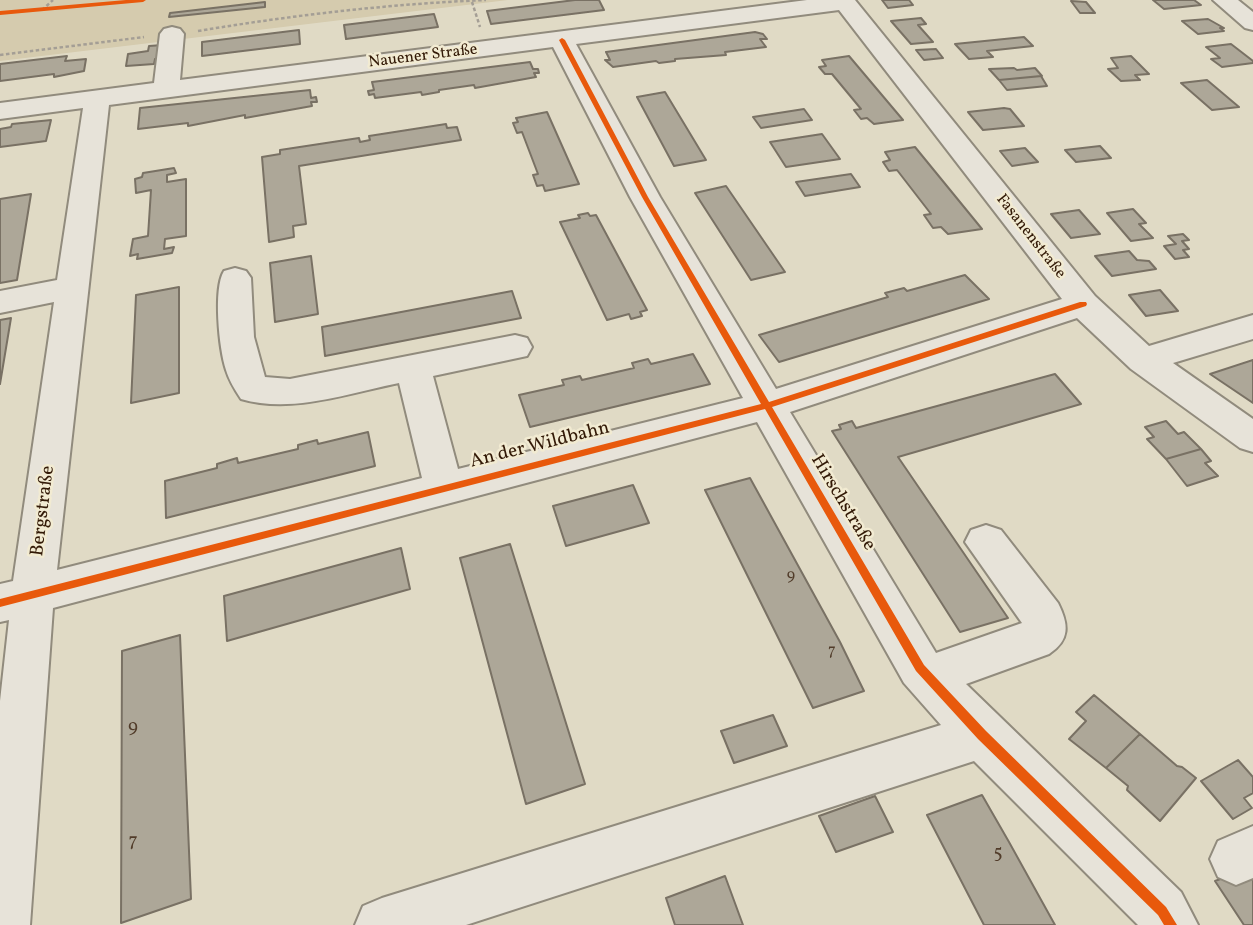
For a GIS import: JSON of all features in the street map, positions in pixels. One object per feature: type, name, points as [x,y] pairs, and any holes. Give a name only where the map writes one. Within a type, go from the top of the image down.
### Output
[{"type":"street","points":[[1224,0],[1253,23]]},
{"type":"street","name":"Nauener Straße","points":[[0,111],[562,40],[844,1]]},
{"type":"street","name":"Fasanenstraße","points":[[844,1],[1083,304],[1143,360],[1253,438]]},
{"type":"street","points":[[166,90],[172,34]]},
{"type":"street","name":"Hirschstraße","points":[[562,40],[645,197],[765,407],[920,668],[982,735],[1163,911],[1171,925]]},
{"type":"street","name":"Bergstraße","points":[[3,925],[17,598],[72,288],[96,99]]},
{"type":"street","points":[[235,278],[240,359],[245,380],[254,390],[290,391],[515,347]]},
{"type":"street","points":[[0,302],[72,288]]},
{"type":"street","name":"An der Wildbahn","points":[[17,598],[765,407],[1083,304]]},
{"type":"street","points":[[1143,360],[1253,327]]},
{"type":"street","points":[[413,368],[444,489]]},
{"type":"street","points":[[928,677],[1033,639],[1045,632],[1043,617],[986,541]]},
{"type":"street","points":[[382,925],[982,735]]},
{"type":"path","points":[[42,10],[52,0]]},
{"type":"path","points":[[0,55],[276,18],[413,3],[486,0]]},
{"type":"shaded area","points":[[0,0],[508,0],[0,61]]},
{"type":"building","points":[[575,0],[599,0],[604,10],[491,24],[487,11]]},
{"type":"building","points":[[882,0],[909,0],[913,5],[888,8]]},
{"type":"building","points":[[1153,0],[1194,0],[1201,5],[1164,9]]},
{"type":"building","points":[[1071,1],[1086,2],[1095,13],[1080,13]]},
{"type":"building","points":[[265,2],[265,7],[169,17],[170,13]]},
{"type":"building","points":[[434,14],[438,27],[346,39],[344,25]]},
{"type":"building","points":[[921,18],[926,24],[918,25],[933,42],[911,44],[891,21]]},
{"type":"building","points":[[1208,19],[1224,28],[1220,28],[1224,31],[1198,34],[1182,21]]},
{"type":"building","points":[[299,30],[300,44],[202,56],[202,42]]},
{"type":"building","points":[[755,32],[763,34],[767,39],[760,39],[766,47],[725,52],[726,55],[613,67],[605,60],[610,60],[606,52]]},
{"type":"building","points":[[1024,37],[1033,46],[987,51],[993,57],[969,59],[955,44]]},
{"type":"building","points":[[1231,44],[1253,63],[1222,67],[1211,59],[1220,58],[1206,47]]},
{"type":"building","points":[[163,45],[161,58],[155,59],[154,64],[126,66],[128,54],[148,51],[149,46]]},
{"type":"building","points":[[936,49],[943,58],[924,60],[916,50]]},
{"type":"building","points":[[67,56],[65,61],[86,59],[84,71],[54,77],[54,74],[0,81],[0,64]]},
{"type":"building","points":[[849,56],[903,120],[874,124],[867,118],[861,119],[854,110],[861,109],[832,74],[825,74],[819,67],[826,66],[822,60]]},
{"type":"building","points":[[1131,56],[1149,74],[1135,75],[1140,80],[1121,81],[1108,69],[1118,68],[1111,58]]},
{"type":"building","points":[[530,62],[533,69],[538,69],[539,73],[534,73],[536,77],[475,88],[474,85],[439,90],[422,95],[421,92],[375,98],[374,94],[369,95],[368,91],[374,90],[372,82]]},
{"type":"building","points":[[1035,68],[1042,76],[999,80],[989,69]]},
{"type":"building","points":[[1041,76],[1047,86],[1007,90],[999,80]]},
{"type":"building","points":[[1207,80],[1239,107],[1212,110],[1181,83]]},
{"type":"building","points":[[310,90],[311,98],[316,97],[317,102],[311,102],[312,106],[188,126],[188,123],[138,129],[140,108]]},
{"type":"building","points":[[665,92],[706,160],[674,166],[637,97]]},
{"type":"building","points":[[804,109],[812,120],[761,128],[753,117]]},
{"type":"building","points":[[1010,109],[1024,126],[983,130],[968,112]]},
{"type":"building","points":[[547,112],[579,184],[545,191],[543,185],[537,186],[533,175],[538,174],[522,132],[517,133],[513,123],[518,122],[516,118]]},
{"type":"building","points":[[51,120],[46,141],[0,147],[0,129],[11,127],[12,124]]},
{"type":"building","points":[[446,124],[447,128],[457,127],[461,140],[299,166],[306,224],[293,226],[294,237],[269,242],[262,157],[280,154],[280,150],[359,138],[360,142],[370,140],[369,136]]},
{"type":"building","points":[[822,134],[840,159],[786,167],[770,142]]},
{"type":"building","points":[[1100,146],[1111,158],[1076,162],[1065,150]]},
{"type":"building","points":[[915,147],[982,229],[948,234],[941,227],[933,228],[924,215],[931,214],[897,170],[889,171],[883,162],[890,160],[885,152]]},
{"type":"building","points":[[1025,148],[1038,162],[1012,166],[1000,151]]},
{"type":"building","points":[[174,168],[176,173],[167,175],[167,182],[186,179],[186,236],[165,239],[164,249],[174,247],[172,253],[137,259],[138,254],[130,256],[133,239],[148,236],[151,190],[136,193],[135,179],[142,177],[143,173]]},
{"type":"building","points":[[851,174],[860,187],[805,196],[796,182]]},
{"type":"building","points":[[726,186],[785,272],[751,280],[695,193]]},
{"type":"building","points":[[31,194],[17,280],[0,283],[0,199]]},
{"type":"building","points":[[1133,209],[1146,223],[1139,224],[1153,238],[1131,241],[1107,213]]},
{"type":"building","points":[[1079,210],[1100,234],[1071,238],[1051,214]]},
{"type":"building","points":[[588,213],[590,216],[596,215],[647,310],[640,312],[642,316],[631,319],[629,314],[607,320],[560,222],[580,218],[578,215]]},
{"type":"building","points":[[1183,234],[1189,240],[1182,241],[1189,249],[1183,250],[1189,257],[1175,259],[1164,246],[1176,244],[1168,236]]},
{"type":"building","points":[[1129,251],[1137,260],[1149,261],[1156,269],[1112,276],[1095,256]]},
{"type":"building","points":[[311,256],[318,314],[275,322],[270,263]]},
{"type":"building","points":[[965,275],[989,299],[779,362],[759,335],[888,297],[885,293],[904,288],[907,291]]},
{"type":"building","points":[[179,287],[179,393],[131,403],[136,295]]},
{"type":"building","points":[[1160,290],[1178,311],[1146,316],[1129,295]]},
{"type":"building","points":[[512,291],[521,318],[325,356],[322,327]]},
{"type":"building","points":[[11,318],[0,384],[0,320]]},
{"type":"building","points":[[693,354],[710,384],[530,427],[519,395],[564,385],[562,380],[580,376],[582,380],[634,368],[632,363],[648,359],[651,364]]},
{"type":"building","points":[[1253,360],[1253,403],[1210,374]]},
{"type":"building","points":[[1055,374],[1081,404],[898,457],[1008,618],[960,632],[832,431],[841,429],[839,425],[852,421],[856,428]]},
{"type":"building","points":[[1166,421],[1178,434],[1184,432],[1201,449],[1166,459],[1147,439],[1154,437],[1145,427]]},
{"type":"building","points":[[368,432],[375,466],[166,518],[165,481],[217,468],[217,464],[237,458],[238,463],[298,449],[298,445],[317,440],[318,444]]},
{"type":"building","points":[[1201,449],[1211,461],[1205,463],[1218,476],[1187,486],[1166,459]]},
{"type":"building","points":[[750,478],[864,691],[813,708],[705,490]]},
{"type":"building","points":[[633,485],[649,523],[566,546],[553,506]]},
{"type":"building","points":[[510,544],[585,784],[526,804],[460,558]]},
{"type":"building","points":[[401,548],[410,589],[227,641],[224,596]]},
{"type":"building","points":[[180,635],[191,899],[121,923],[122,651]]},
{"type":"building","points":[[1094,695],[1140,734],[1106,768],[1069,739],[1086,721],[1076,712]]},
{"type":"building","points":[[773,715],[787,746],[734,763],[721,731]]},
{"type":"building","points":[[1140,734],[1177,766],[1196,778],[1160,821],[1127,790],[1128,786],[1106,768]]},
{"type":"building","points":[[1238,760],[1253,777],[1253,793],[1244,798],[1252,808],[1233,819],[1201,781]]},
{"type":"building","points":[[982,795],[1055,925],[984,925],[927,815]]},
{"type":"building","points":[[875,796],[893,832],[836,852],[819,816]]},
{"type":"building","points":[[1253,867],[1253,925],[1244,925],[1215,881]]},
{"type":"building","points":[[725,876],[743,925],[675,925],[666,898]]},
{"type":"cycle path","points":[[0,13],[143,0]]},
{"type":"cycle path","points":[[562,40],[645,197],[920,668],[982,735],[1162,911],[1171,925]]},
{"type":"cycle path","points":[[0,603],[765,406],[1083,304]]}]
